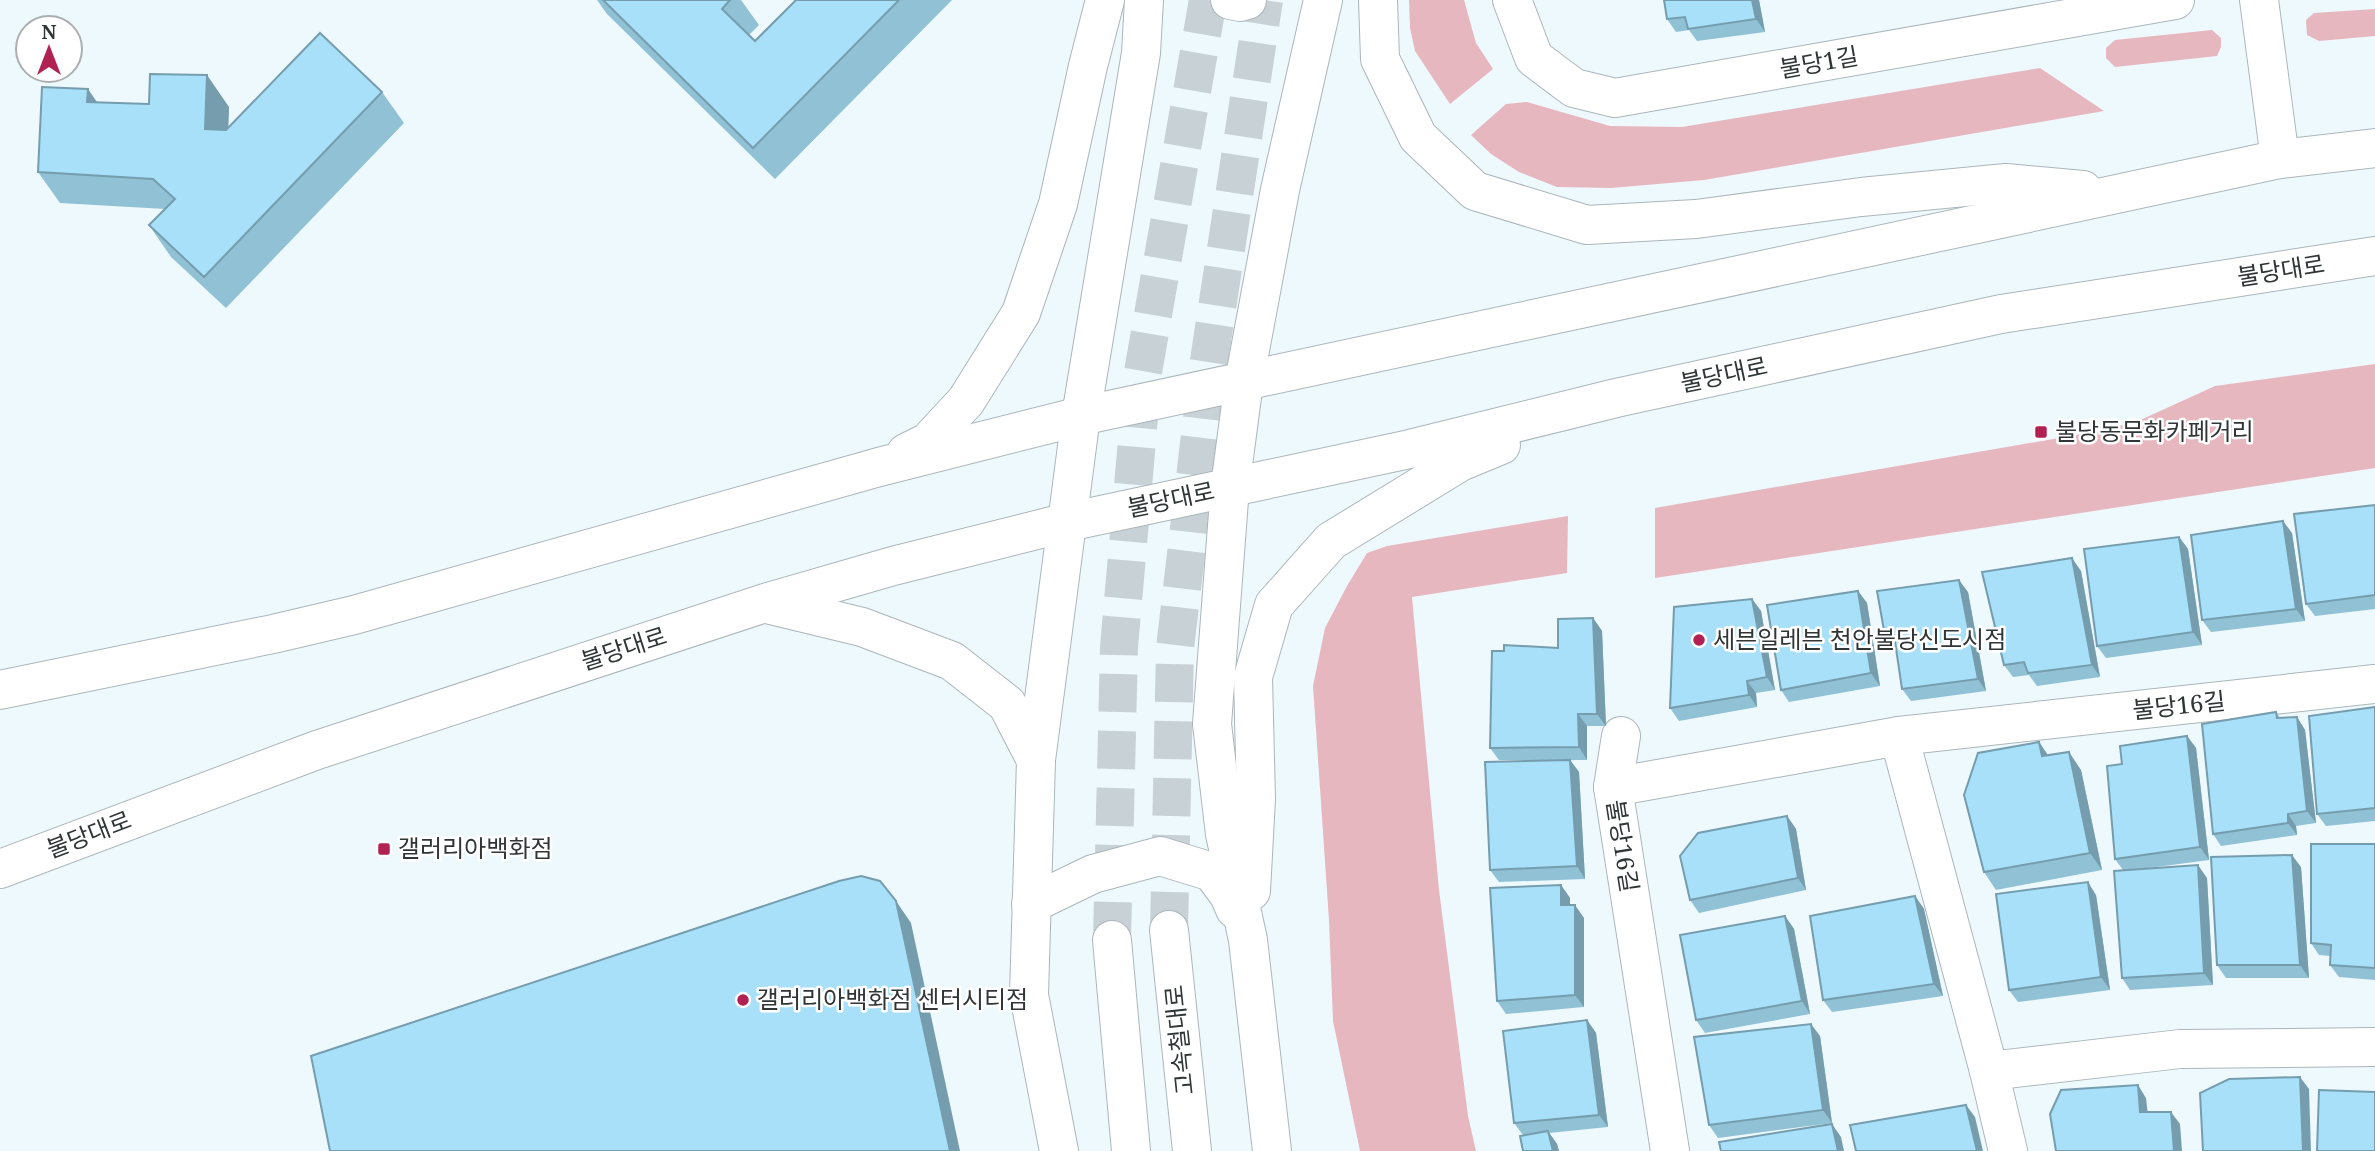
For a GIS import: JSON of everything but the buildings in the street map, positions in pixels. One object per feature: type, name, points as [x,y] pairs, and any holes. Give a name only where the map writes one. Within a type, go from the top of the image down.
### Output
[{"type":"main road","points":[[879,467],[928,442],[966,401],[1021,313],[1058,204],[1105,0]]},
{"type":"main road","points":[[1059,1151],[1029,995],[1036,760],[1081,416],[1141,52],[1144,0]]},
{"type":"main road","points":[[1230,0],[1247,0]]},
{"type":"main road","points":[[1272,1151],[1248,940],[1225,834],[1212,724],[1230,487],[1244,382],[1280,190],[1323,0]]},
{"type":"main road","points":[[1378,0],[1380,59],[1418,137],[1475,191],[1587,225],[1696,219],[2006,183],[2123,193]]},
{"type":"main road","name":"불당1길","points":[[1512,0],[1534,58],[1574,88],[1615,98],[2175,0]]},
{"type":"main road","points":[[2259,0],[2280,159]]},
{"type":"main road","points":[[0,690],[354,615],[879,467],[1081,416],[2280,159],[2375,148]]},
{"type":"main road","name":"불당대로","points":[[0,869],[317,750],[765,603],[893,566],[1068,522],[1410,449],[1616,398],[2001,314],[2375,256]]},
{"type":"main road","points":[[1248,940],[1256,799],[1253,677],[1275,605],[1331,541],[1460,461],[1616,398]]},
{"type":"main road","points":[[765,603],[862,627],[952,661],[1007,704],[1036,760]]},
{"type":"main road","name":"불당16길","points":[[1670,1151],[1613,787],[1899,736],[2375,684]]},
{"type":"main road","points":[[1613,787],[1621,736]]},
{"type":"main road","points":[[1899,736],[1989,1071],[2007,1151]]},
{"type":"main road","points":[[1031,904],[1093,874],[1160,856],[1212,872],[1229,895],[1248,940]]},
{"type":"main road","name":"고속철대로","points":[[1169,930],[1192,1151]]},
{"type":"main road","points":[[1112,940],[1131,1151]]},
{"type":"main road","points":[[1989,1071],[2180,1049],[2375,1046]]},
{"type":"shaded area","points":[[1409,0],[1464,0],[1476,43],[1493,69],[1450,104],[1415,51],[1410,28]]},
{"type":"shaded area","points":[[2375,9],[2375,36],[2319,41],[2307,35],[2306,20],[2314,13]]},
{"type":"shaded area","points":[[2212,30],[2221,38],[2217,56],[2115,67],[2106,58],[2106,48],[2115,40]]},
{"type":"shaded area","points":[[2040,68],[2104,111],[1704,180],[1611,188],[1557,187],[1519,172],[1491,154],[1471,135],[1506,104],[1527,102],[1610,126],[1682,127]]},
{"type":"shaded area","points":[[2375,364],[2375,468],[1655,578],[1655,508],[2088,433],[2136,422],[2215,386]]},
{"type":"shaded area","points":[[1568,516],[1567,573],[1412,597],[1439,890],[1468,1116],[1476,1151],[1360,1151],[1333,1021],[1313,686],[1325,628],[1367,553],[1387,546]]},
{"type":"tunnel","points":[[1112,940],[1119,647],[1143,372],[1208,0]]},
{"type":"tunnel","points":[[1169,930],[1175,648],[1208,367],[1264,0]]},
{"type":"place","name":"불당동문화카페거리","points":[[2041,432]]},
{"type":"place","name":"세븐일레븐 천안불당신도시점","points":[[1699,640]]},
{"type":"place","name":"갤러리아백화점","points":[[384,849]]},
{"type":"place","name":"갤러리아백화점 센터시티점","points":[[743,1000]]}]
